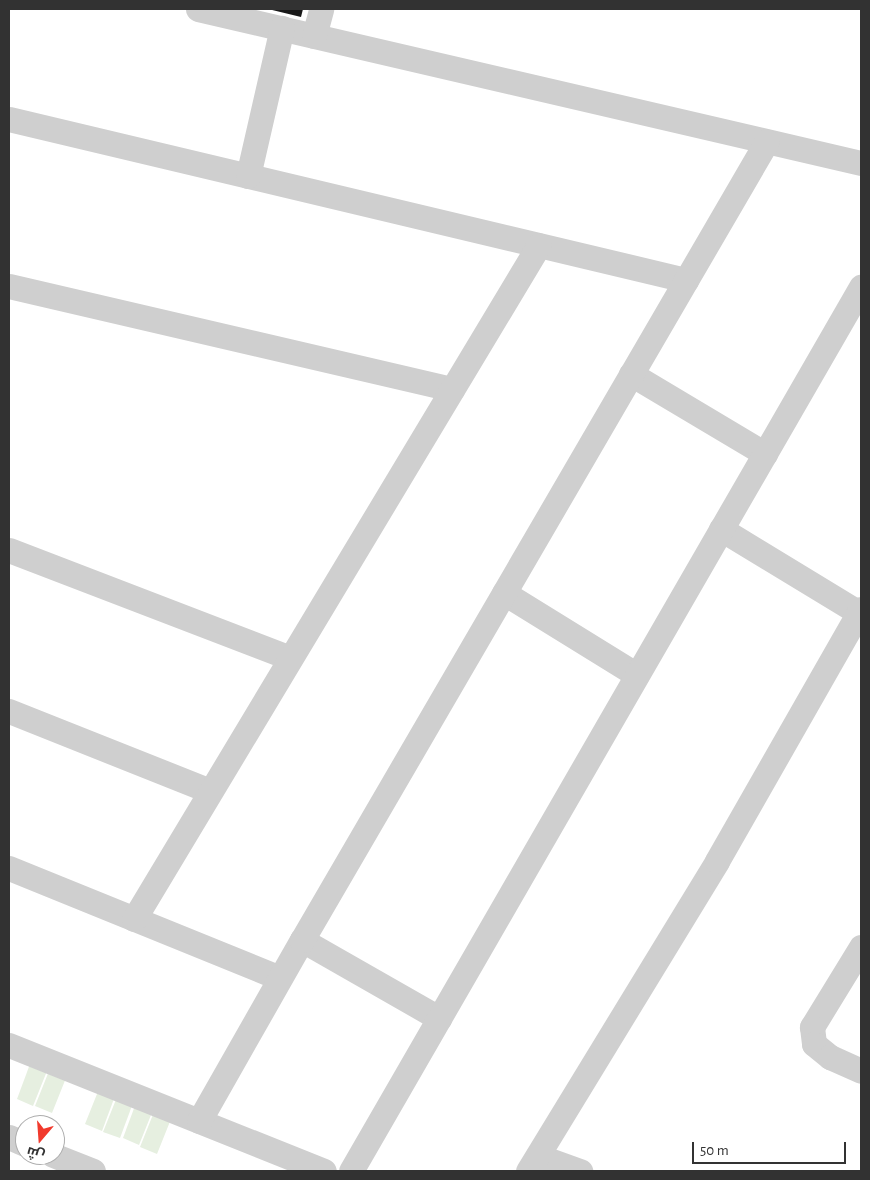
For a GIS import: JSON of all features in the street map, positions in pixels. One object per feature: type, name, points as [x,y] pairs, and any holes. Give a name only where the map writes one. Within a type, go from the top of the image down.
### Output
[{"type":"street","points":[[198,9],[861,163]]},
{"type":"street","points":[[314,36],[321,9]]},
{"type":"street","points":[[248,176],[282,28]]},
{"type":"street","points":[[9,119],[686,280]]},
{"type":"street","points":[[199,1121],[302,940],[767,141]]},
{"type":"street","points":[[134,919],[539,245]]},
{"type":"street","points":[[9,286],[452,389]]},
{"type":"street","points":[[351,1171],[861,287]]},
{"type":"street","points":[[631,374],[765,454]]},
{"type":"street","points":[[580,1171],[533,1164],[717,861],[860,611],[721,529]]},
{"type":"street","points":[[9,550],[290,658]]},
{"type":"street","points":[[504,593],[638,675]]},
{"type":"street","points":[[9,711],[210,791]]},
{"type":"street","points":[[9,868],[280,978]]},
{"type":"street","points":[[302,940],[439,1018]]},
{"type":"street","points":[[861,947],[812,1027],[814,1044],[830,1057],[861,1071]]},
{"type":"street","points":[[9,1045],[324,1171]]},
{"type":"street","points":[[65,1160],[93,1171]]},
{"type":"green space","points":[[30,1064],[47,1071],[33,1106],[17,1099]]},
{"type":"green space","points":[[49,1071],[66,1078],[52,1113],[35,1106]]},
{"type":"green space","points":[[99,1089],[115,1096],[102,1131],[85,1124]]},
{"type":"green space","points":[[117,1097],[133,1103],[120,1138],[103,1132]]},
{"type":"green space","points":[[136,1103],[153,1110],[139,1145],[123,1138]]},
{"type":"green space","points":[[154,1112],[171,1119],[157,1154],[140,1147]]},
{"type":"building","points":[[268,9],[303,9],[301,17]]}]
